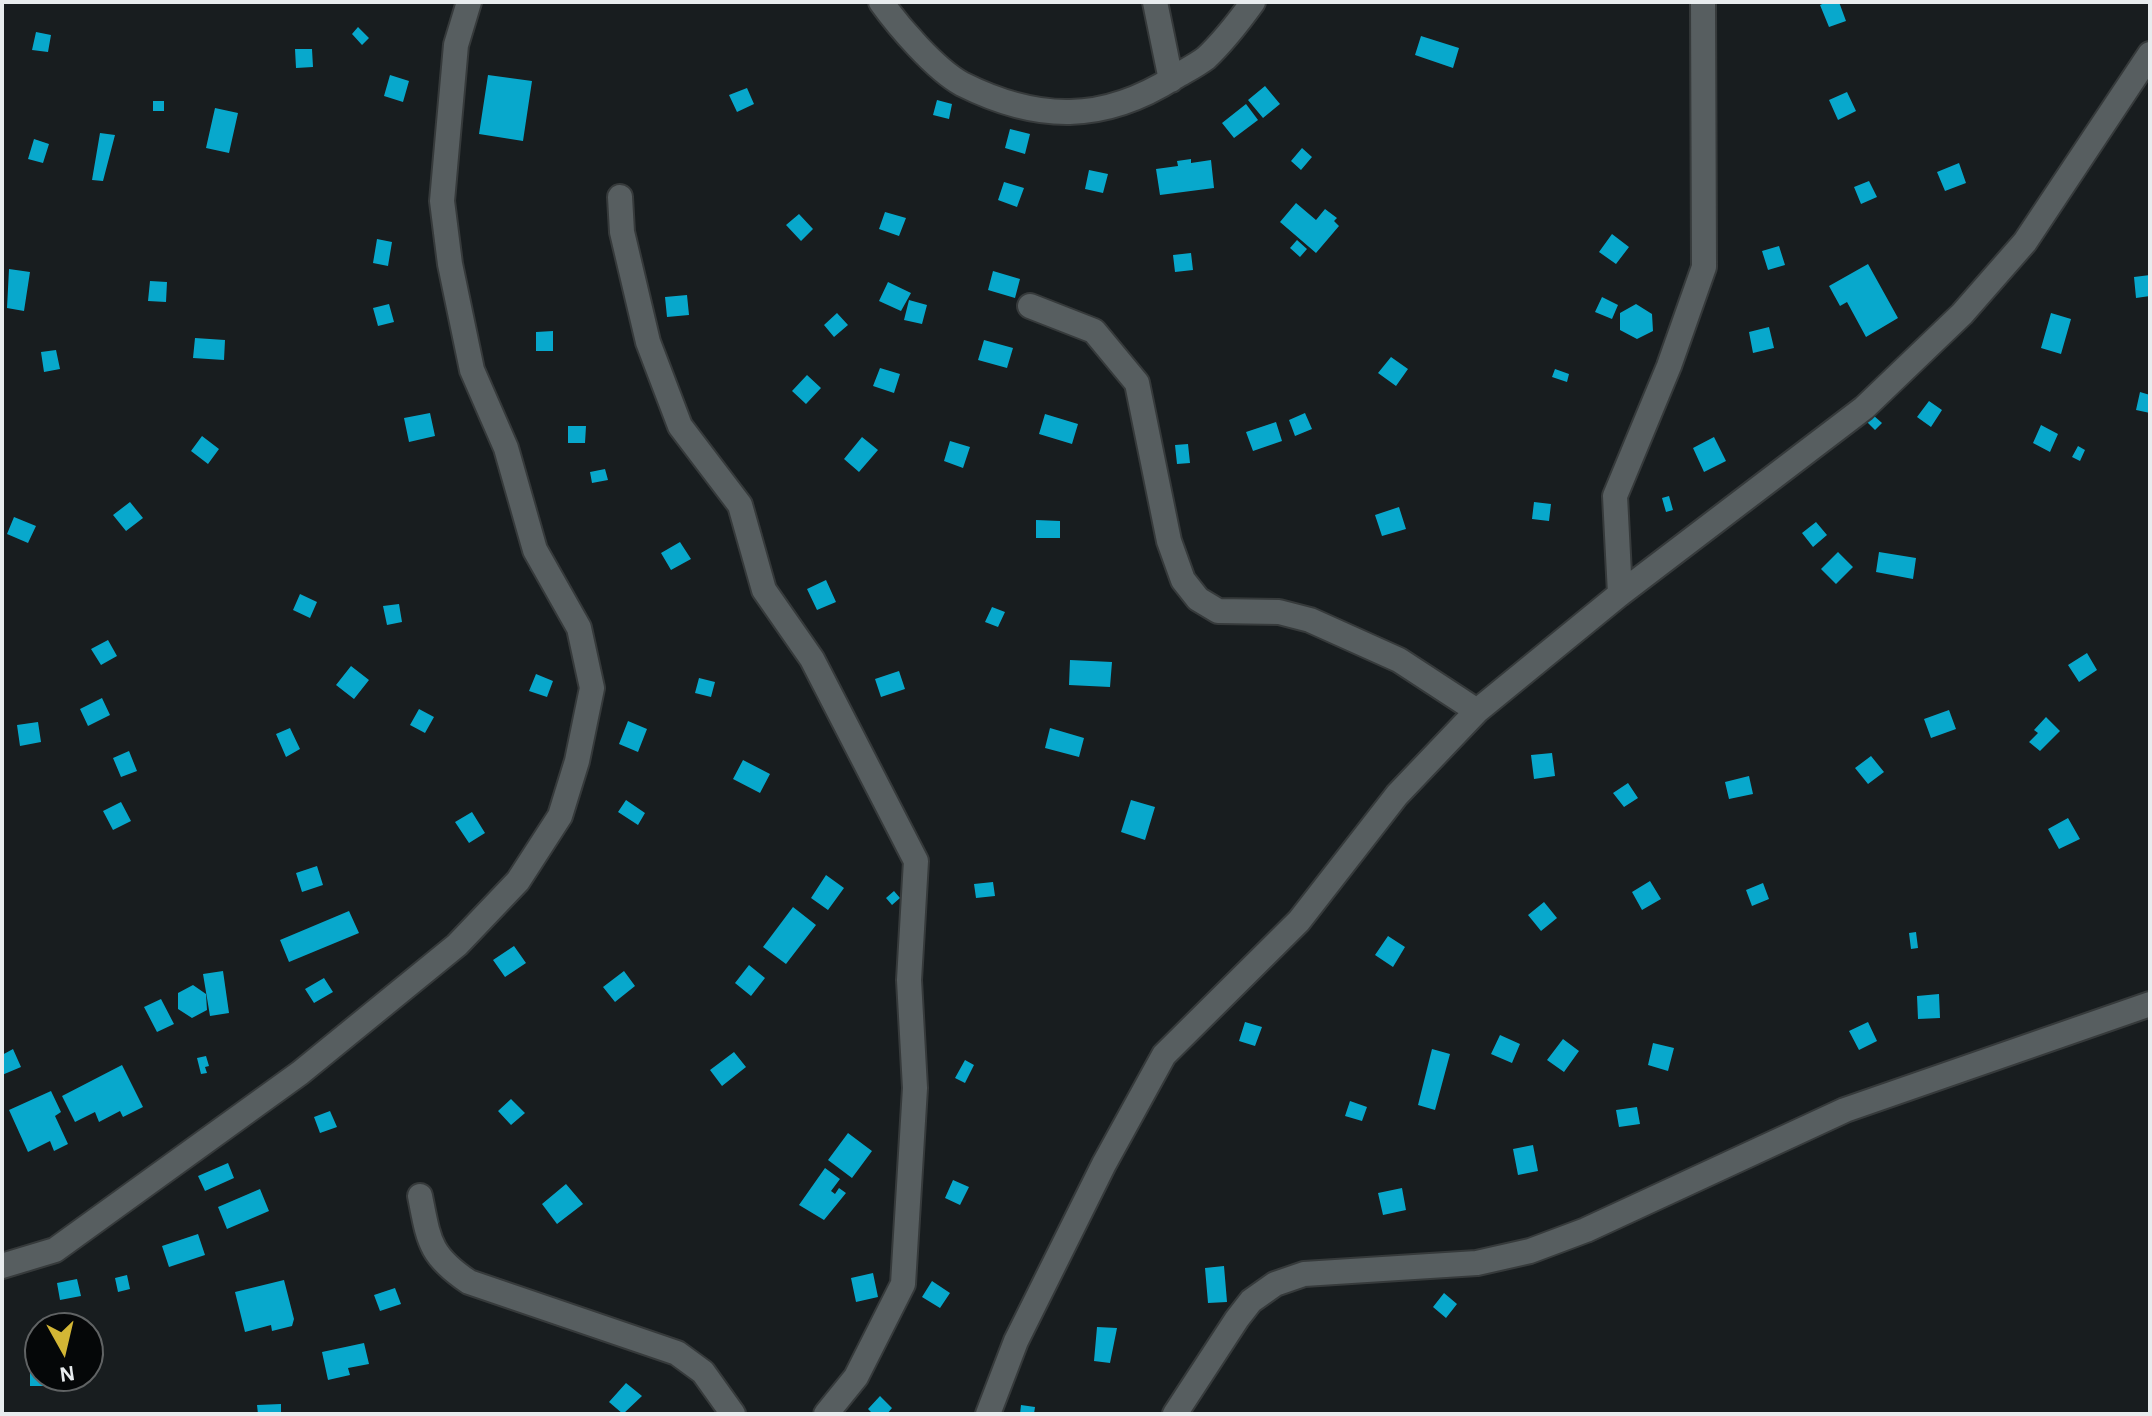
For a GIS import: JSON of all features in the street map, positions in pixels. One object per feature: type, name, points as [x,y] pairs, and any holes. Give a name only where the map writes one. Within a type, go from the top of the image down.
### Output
[{"type":"street","points":[[2,1266],[55,1250],[312,1063],[457,945],[518,881],[560,816],[577,761],[592,688],[579,628],[535,550],[506,448],[472,370],[450,264],[442,201],[456,45],[469,2]]},
{"type":"street","points":[[881,2],[899,27],[959,82],[1015,104],[1058,113],[1094,111],[1134,102],[1206,58],[1253,2]]},
{"type":"street","points":[[1155,2],[1171,80]]},
{"type":"street","points":[[1620,594],[1615,496],[1669,366],[1704,267],[1703,2]]},
{"type":"street","points":[[988,1414],[1016,1341],[1104,1164],[1164,1055],[1299,921],[1397,795],[1477,711],[1620,594],[1864,408],[1962,314],[2025,242],[2150,54]]},
{"type":"street","points":[[620,197],[622,232],[648,342],[680,426],[740,505],[764,590],[812,659],[916,861],[909,980],[915,1088],[903,1284],[856,1377],[826,1414]]},
{"type":"street","points":[[1030,306],[1094,331],[1137,383],[1169,541],[1183,580],[1198,599],[1218,611],[1279,612],[1310,620],[1399,660],[1477,711]]},
{"type":"street","points":[[1175,1414],[1237,1319],[1251,1301],[1275,1284],[1304,1274],[1477,1263],[1530,1251],[1586,1230],[1845,1110],[2150,1004]]},
{"type":"street","points":[[420,1196],[429,1239],[443,1264],[469,1282],[677,1353],[703,1372],[733,1414]]},
{"type":"building","points":[[1839,2],[1846,21],[1829,27],[1820,5]]},
{"type":"building","points":[[358,27],[369,38],[362,45],[352,34]]},
{"type":"building","points":[[36,32],[51,35],[48,52],[32,50]]},
{"type":"building","points":[[1421,36],[1459,48],[1453,68],[1415,55]]},
{"type":"building","points":[[295,49],[312,49],[313,67],[296,68]]},
{"type":"building","points":[[390,75],[409,81],[403,102],[384,96]]},
{"type":"building","points":[[488,75],[532,81],[523,141],[479,134]]},
{"type":"building","points":[[1265,86],[1280,104],[1263,118],[1248,100]]},
{"type":"building","points":[[747,88],[754,104],[737,112],[729,95]]},
{"type":"building","points":[[1847,92],[1856,111],[1838,120],[1829,100]]},
{"type":"building","points":[[937,100],[952,104],[949,119],[933,115]]},
{"type":"building","points":[[153,101],[164,101],[164,111],[153,111]]},
{"type":"building","points":[[1246,104],[1258,120],[1234,138],[1222,123]]},
{"type":"building","points":[[215,108],[238,113],[229,153],[206,148]]},
{"type":"building","points":[[1010,129],[1030,134],[1025,154],[1005,148]]},
{"type":"building","points":[[100,133],[115,135],[103,181],[92,180]]},
{"type":"building","points":[[34,139],[49,144],[43,163],[28,159]]},
{"type":"building","points":[[1302,148],[1312,157],[1301,170],[1291,161]]},
{"type":"building","points":[[1191,159],[1191,163],[1211,160],[1214,188],[1160,195],[1156,169],[1178,166],[1177,161]]},
{"type":"building","points":[[1959,163],[1966,183],[1945,191],[1937,172]]},
{"type":"building","points":[[1089,170],[1108,174],[1103,193],[1085,189]]},
{"type":"building","points":[[1869,181],[1877,197],[1861,204],[1854,187]]},
{"type":"building","points":[[1004,182],[1024,188],[1017,207],[998,200]]},
{"type":"building","points":[[1296,203],[1316,220],[1325,209],[1337,218],[1334,221],[1339,226],[1316,253],[1280,222]]},
{"type":"building","points":[[885,212],[906,218],[899,236],[879,229]]},
{"type":"building","points":[[799,214],[813,229],[801,241],[786,225]]},
{"type":"building","points":[[1612,234],[1629,247],[1616,264],[1599,252]]},
{"type":"building","points":[[377,239],[392,242],[388,266],[373,263]]},
{"type":"building","points":[[1297,240],[1307,249],[1300,257],[1290,248]]},
{"type":"building","points":[[1779,246],[1785,265],[1768,270],[1762,251]]},
{"type":"building","points":[[1191,253],[1193,270],[1175,272],[1173,255]]},
{"type":"building","points":[[1868,264],[1898,318],[1866,337],[1847,302],[1840,306],[1829,286]]},
{"type":"building","points":[[9,269],[30,272],[24,311],[7,308]]},
{"type":"building","points":[[993,271],[1020,279],[1015,298],[988,290]]},
{"type":"building","points":[[2150,275],[2150,296],[2136,298],[2134,277]]},
{"type":"building","points":[[150,281],[167,282],[166,302],[148,301]]},
{"type":"building","points":[[888,282],[911,293],[901,311],[879,301]]},
{"type":"building","points":[[687,295],[689,315],[667,317],[665,297]]},
{"type":"building","points":[[1602,297],[1618,305],[1612,319],[1595,312]]},
{"type":"building","points":[[909,300],[927,305],[922,324],[904,320]]},
{"type":"building","points":[[389,304],[394,322],[378,326],[373,308]]},
{"type":"building","points":[[1636,304],[1652,314],[1653,331],[1637,339],[1620,330],[1620,313]]},
{"type":"building","points":[[837,313],[848,325],[834,337],[824,325]]},
{"type":"building","points":[[2051,313],[2071,319],[2061,354],[2041,348]]},
{"type":"building","points":[[1769,327],[1774,348],[1753,353],[1749,332]]},
{"type":"building","points":[[553,331],[553,351],[536,351],[536,332]]},
{"type":"building","points":[[195,338],[225,340],[224,360],[193,358]]},
{"type":"building","points":[[984,340],[1013,348],[1007,368],[978,360]]},
{"type":"building","points":[[56,350],[60,369],[44,372],[41,352]]},
{"type":"building","points":[[1391,357],[1408,369],[1396,386],[1378,373]]},
{"type":"building","points":[[880,368],[900,374],[894,393],[873,386]]},
{"type":"building","points":[[1555,369],[1569,374],[1567,382],[1552,377]]},
{"type":"building","points":[[807,375],[821,388],[806,404],[792,391]]},
{"type":"building","points":[[2140,392],[2150,395],[2150,413],[2136,410]]},
{"type":"building","points":[[1929,401],[1942,410],[1931,427],[1917,417]]},
{"type":"building","points":[[430,413],[435,436],[409,442],[404,418]]},
{"type":"building","points":[[1305,413],[1312,429],[1295,436],[1289,420]]},
{"type":"building","points":[[1045,414],[1078,424],[1072,444],[1039,434]]},
{"type":"building","points":[[1873,415],[1882,423],[1875,430],[1867,422]]},
{"type":"building","points":[[1276,422],[1282,441],[1253,451],[1246,432]]},
{"type":"building","points":[[2041,425],[2058,434],[2050,452],[2033,443]]},
{"type":"building","points":[[568,426],[586,426],[585,443],[568,443]]},
{"type":"building","points":[[202,436],[219,449],[208,464],[191,451]]},
{"type":"building","points":[[862,437],[878,450],[859,472],[844,459]]},
{"type":"building","points":[[1714,437],[1726,461],[1704,472],[1693,448]]},
{"type":"building","points":[[950,441],[970,447],[963,468],[944,461]]},
{"type":"building","points":[[1188,444],[1190,463],[1177,464],[1175,445]]},
{"type":"building","points":[[2078,446],[2085,450],[2080,461],[2072,457]]},
{"type":"building","points":[[605,469],[608,480],[592,483],[590,472]]},
{"type":"building","points":[[1669,496],[1673,510],[1666,512],[1662,498]]},
{"type":"building","points":[[130,502],[143,518],[126,531],[113,515]]},
{"type":"building","points":[[1534,502],[1551,504],[1549,521],[1532,519]]},
{"type":"building","points":[[1399,507],[1406,529],[1382,536],[1375,515]]},
{"type":"building","points":[[14,517],[36,526],[28,543],[7,534]]},
{"type":"building","points":[[1036,520],[1060,521],[1060,538],[1036,538]]},
{"type":"building","points":[[1816,522],[1827,535],[1813,547],[1802,533]]},
{"type":"building","points":[[680,542],[691,559],[671,570],[661,553]]},
{"type":"building","points":[[1838,552],[1853,567],[1836,584],[1821,569]]},
{"type":"building","points":[[1879,552],[1916,558],[1913,579],[1876,572]]},
{"type":"building","points":[[826,580],[836,602],[817,610],[807,589]]},
{"type":"building","points":[[300,594],[317,602],[310,618],[293,610]]},
{"type":"building","points":[[399,604],[402,622],[387,625],[383,606]]},
{"type":"building","points":[[992,607],[1005,612],[998,627],[985,622]]},
{"type":"building","points":[[108,640],[117,656],[101,665],[91,649]]},
{"type":"building","points":[[2087,653],[2097,670],[2079,682],[2068,665]]},
{"type":"building","points":[[1070,660],[1112,662],[1110,687],[1069,685]]},
{"type":"building","points":[[351,666],[369,680],[354,699],[336,685]]},
{"type":"building","points":[[899,671],[905,689],[881,697],[875,679]]},
{"type":"building","points":[[536,674],[553,681],[547,697],[529,691]]},
{"type":"building","points":[[699,678],[715,682],[711,697],[695,693]]},
{"type":"building","points":[[102,698],[110,715],[88,726],[80,709]]},
{"type":"building","points":[[419,709],[434,717],[425,733],[410,725]]},
{"type":"building","points":[[1949,710],[1956,729],[1931,738],[1924,719]]},
{"type":"building","points":[[2046,717],[2060,731],[2040,751],[2029,742],[2038,733],[2034,730]]},
{"type":"building","points":[[628,721],[647,729],[638,752],[619,744]]},
{"type":"building","points":[[38,722],[41,742],[20,746],[17,725]]},
{"type":"building","points":[[290,728],[300,749],[286,757],[276,734]]},
{"type":"building","points":[[1050,728],[1084,738],[1079,757],[1045,748]]},
{"type":"building","points":[[129,751],[137,771],[121,777],[113,758]]},
{"type":"building","points":[[1552,753],[1555,776],[1534,779],[1531,755]]},
{"type":"building","points":[[1871,756],[1884,772],[1868,784],[1855,768]]},
{"type":"building","points":[[743,760],[770,774],[760,793],[733,779]]},
{"type":"building","points":[[1749,776],[1753,794],[1729,799],[1725,782]]},
{"type":"building","points":[[1628,783],[1638,798],[1624,807],[1613,793]]},
{"type":"building","points":[[626,800],[645,813],[638,825],[618,812]]},
{"type":"building","points":[[1131,800],[1155,807],[1145,840],[1121,832]]},
{"type":"building","points":[[121,802],[131,821],[113,830],[103,811]]},
{"type":"building","points":[[472,812],[485,833],[469,843],[455,822]]},
{"type":"building","points":[[2068,818],[2080,839],[2059,849],[2048,829]]},
{"type":"building","points":[[317,866],[323,885],[302,892],[296,873]]},
{"type":"building","points":[[826,875],[844,888],[828,910],[811,898]]},
{"type":"building","points":[[1650,881],[1661,899],[1642,910],[1632,892]]},
{"type":"building","points":[[993,882],[995,896],[976,898],[974,884]]},
{"type":"building","points":[[1763,883],[1769,899],[1752,906],[1746,890]]},
{"type":"building","points":[[894,891],[900,898],[892,905],[886,898]]},
{"type":"building","points":[[1544,902],[1557,918],[1541,931],[1528,915]]},
{"type":"building","points":[[793,907],[816,925],[786,964],[763,947]]},
{"type":"building","points":[[349,911],[359,933],[289,962],[280,940]]},
{"type":"building","points":[[1916,932],[1918,948],[1911,949],[1909,933]]},
{"type":"building","points":[[1388,936],[1405,947],[1393,967],[1375,955]]},
{"type":"building","points":[[514,946],[526,963],[505,977],[493,960]]},
{"type":"building","points":[[749,965],[765,978],[751,996],[735,983]]},
{"type":"building","points":[[223,971],[229,1013],[210,1016],[203,974]]},
{"type":"building","points":[[624,971],[635,986],[615,1002],[603,987]]},
{"type":"building","points":[[324,978],[333,992],[314,1003],[305,989]]},
{"type":"building","points":[[193,985],[206,994],[207,1010],[192,1018],[178,1009],[178,993]]},
{"type":"building","points":[[1939,994],[1940,1018],[1918,1019],[1917,996]]},
{"type":"building","points":[[161,999],[174,1024],[157,1032],[144,1007]]},
{"type":"building","points":[[1245,1022],[1262,1027],[1255,1046],[1239,1041]]},
{"type":"building","points":[[1868,1022],[1877,1041],[1859,1050],[1849,1031]]},
{"type":"building","points":[[1500,1035],[1520,1044],[1512,1063],[1491,1054]]},
{"type":"building","points":[[1563,1039],[1579,1051],[1564,1072],[1547,1060]]},
{"type":"building","points":[[1653,1043],[1674,1048],[1668,1071],[1648,1065]]},
{"type":"building","points":[[13,1049],[21,1067],[2,1075],[2,1055]]},
{"type":"building","points":[[1432,1049],[1450,1054],[1435,1110],[1418,1105]]},
{"type":"building","points":[[734,1052],[746,1067],[722,1086],[710,1070]]},
{"type":"building","points":[[206,1056],[209,1066],[205,1067],[207,1073],[201,1074],[197,1058]]},
{"type":"building","points":[[965,1060],[974,1065],[965,1083],[955,1078]]},
{"type":"building","points":[[122,1065],[143,1107],[123,1117],[120,1111],[99,1122],[95,1112],[75,1122],[62,1096]]},
{"type":"building","points":[[51,1091],[61,1112],[55,1116],[68,1144],[54,1151],[50,1141],[28,1152],[9,1110]]},
{"type":"building","points":[[511,1099],[525,1113],[511,1125],[498,1111]]},
{"type":"building","points":[[1350,1101],[1367,1107],[1362,1121],[1345,1116]]},
{"type":"building","points":[[1637,1107],[1640,1124],[1619,1127],[1616,1110]]},
{"type":"building","points":[[330,1111],[337,1127],[320,1133],[314,1117]]},
{"type":"building","points":[[848,1133],[872,1151],[852,1178],[828,1160]]},
{"type":"building","points":[[1533,1145],[1538,1171],[1518,1175],[1513,1149]]},
{"type":"building","points":[[228,1163],[234,1178],[205,1191],[198,1176]]},
{"type":"building","points":[[825,1168],[840,1179],[831,1191],[835,1194],[839,1188],[846,1193],[824,1220],[799,1205]]},
{"type":"building","points":[[953,1180],[969,1187],[960,1205],[945,1198]]},
{"type":"building","points":[[566,1184],[583,1204],[557,1224],[542,1204]]},
{"type":"building","points":[[1402,1188],[1406,1210],[1383,1215],[1378,1193]]},
{"type":"building","points":[[260,1189],[269,1211],[227,1229],[218,1207]]},
{"type":"building","points":[[198,1234],[205,1255],[169,1267],[162,1246]]},
{"type":"building","points":[[1224,1266],[1227,1302],[1208,1303],[1205,1268]]},
{"type":"building","points":[[873,1273],[878,1297],[856,1302],[851,1278]]},
{"type":"building","points":[[127,1275],[130,1289],[118,1292],[115,1278]]},
{"type":"building","points":[[77,1279],[81,1296],[60,1300],[57,1283]]},
{"type":"building","points":[[284,1280],[294,1319],[292,1326],[272,1331],[271,1325],[245,1332],[235,1292]]},
{"type":"building","points":[[932,1281],[950,1293],[940,1308],[922,1297]]},
{"type":"building","points":[[395,1288],[401,1304],[380,1311],[374,1295]]},
{"type":"building","points":[[1444,1293],[1457,1304],[1446,1318],[1433,1307]]},
{"type":"building","points":[[1097,1327],[1117,1328],[1110,1363],[1094,1361]]},
{"type":"building","points":[[364,1343],[369,1364],[348,1368],[350,1375],[328,1380],[322,1352]]},
{"type":"building","points":[[626,1383],[642,1396],[623,1414],[609,1402]]},
{"type":"building","points":[[880,1396],[892,1408],[887,1414],[873,1414],[868,1409]]},
{"type":"building","points":[[281,1404],[281,1414],[258,1414],[257,1405]]},
{"type":"building","points":[[1021,1405],[1035,1407],[1034,1414],[1020,1414]]}]
